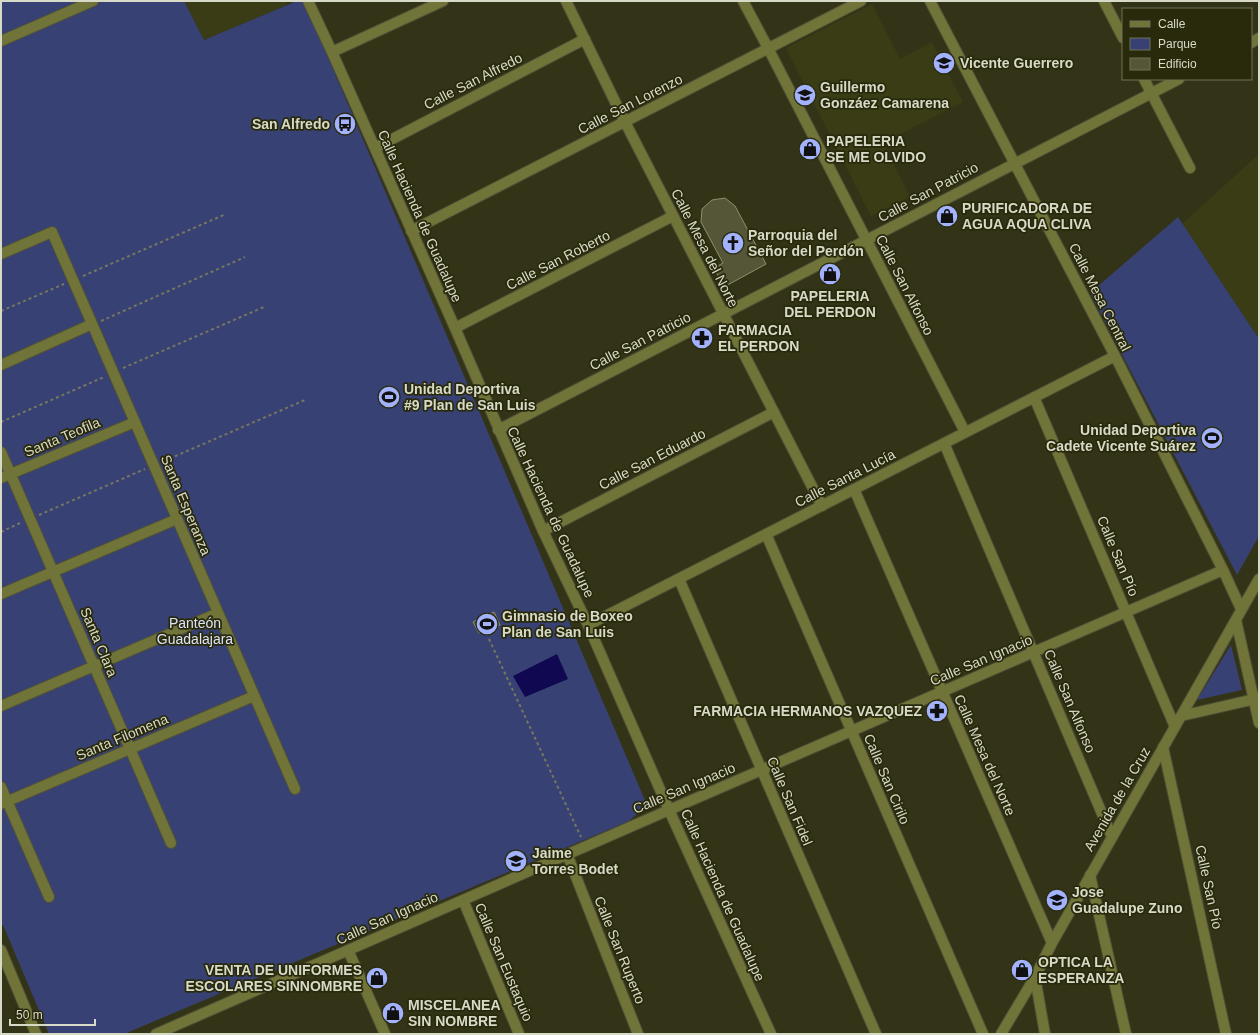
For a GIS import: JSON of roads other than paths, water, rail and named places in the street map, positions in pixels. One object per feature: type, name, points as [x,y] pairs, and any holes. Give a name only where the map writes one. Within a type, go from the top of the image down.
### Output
[{"type":"street","name":"Calle Hacienda de Guadalupe","points":[[308,1],[455,328],[543,531],[588,625],[669,810],[771,1034]]},
{"type":"street","points":[[332,52],[443,1]]},
{"type":"street","name":"Calle Mesa del Norte","points":[[566,1],[625,122],[822,506]]},
{"type":"street","name":"Calle San Alfonso","points":[[743,1],[965,432]]},
{"type":"street","name":"Calle San Lorenzo","points":[[411,231],[861,1]]},
{"type":"street","name":"Calle Mesa Central","points":[[930,1],[1115,356],[1242,609]]},
{"type":"street","points":[[1104,1],[1122,36]]},
{"type":"street","points":[[1,41],[87,2]]},
{"type":"street","name":"Calle San Alfredo","points":[[374,148],[585,39]]},
{"type":"street","points":[[1144,80],[1190,168]]},
{"type":"street","name":"Calle San Patricio","points":[[498,430],[1177,80]]},
{"type":"street","name":"Calle San Roberto","points":[[455,328],[673,216]]},
{"type":"street","name":"Santa Esperanza","points":[[1,254],[52,232],[295,789]]},
{"type":"street","points":[[1,365],[92,324]]},
{"type":"street","name":"Calle Santa Lucía","points":[[588,625],[1115,356]]},
{"type":"street","name":"Calle San Pío","points":[[1034,397],[1175,727]]},
{"type":"street","name":"Calle San Eduardo","points":[[543,531],[774,412]]},
{"type":"street","name":"Santa Teofila","points":[[6,476],[135,422]]},
{"type":"street","name":"Calle San Alfonso","points":[[944,443],[1112,837]]},
{"type":"street","name":"Santa Clara","points":[[1,452],[6,476],[53,572],[171,844]]},
{"type":"street","name":"Calle Mesa del Norte","points":[[854,489],[1052,943]]},
{"type":"street","points":[[1,594],[177,519]]},
{"type":"street","name":"Calle San Cirilo","points":[[766,534],[983,1034]]},
{"type":"street","name":"Calle San Ignacio","points":[[156,1034],[1223,570]]},
{"type":"street","name":"Calle San Fidel","points":[[679,579],[876,1034]]},
{"type":"street","name":"Avenida de la Cruz","points":[[1001,1034],[1035,977],[1090,875],[1242,609],[1256,591],[1259,579]]},
{"type":"street","points":[[1,706],[218,613]]},
{"type":"street","points":[[1236,620],[1256,698],[1259,723]]},
{"type":"street","name":"Santa Filomena","points":[[4,802],[254,696]]},
{"type":"street","points":[[1181,716],[1256,698]]},
{"type":"street","name":"Calle San Pío","points":[[1164,747],[1226,1034]]},
{"type":"street","points":[[1,787],[4,802],[49,897]]},
{"type":"street","name":"Calle San Ruperto","points":[[567,854],[638,1034]]},
{"type":"street","points":[[1090,875],[1126,1034]]},
{"type":"street","name":"Calle San Eustaquio","points":[[463,900],[519,1034]]},
{"type":"street","points":[[348,950],[385,1034]]},
{"type":"street","points":[[2,952],[36,1034]]},
{"type":"street","points":[[1035,977],[1045,1034]]},
{"type":"street","points":[[178,1024],[183,1034]]},
{"type":"place","name":"Vicente Guerrero","points":[[944,63]]},
{"type":"place","name":"Guillermo Gonzáez Camarena","points":[[805,95]]},
{"type":"place","name":"San Alfredo","points":[[345,124]]},
{"type":"place","name":"PAPELERIA SE ME OLVIDO","points":[[810,149]]},
{"type":"place","name":"PURIFICADORA DE AGUA AQUA CLIVA","points":[[947,216]]},
{"type":"place","name":"Parroquia del Señor del Perdón","points":[[733,243]]},
{"type":"place","name":"PAPELERIA DEL PERDON","points":[[830,274]]},
{"type":"place","name":"FARMACIA EL PERDON","points":[[702,338]]},
{"type":"place","name":"Unidad Deportiva #9 Plan de San Luis","points":[[389,397]]},
{"type":"place","name":"Unidad Deportiva Cadete Vicente Suárez","points":[[1212,438]]},
{"type":"place","name":"Gimnasio de Boxeo Plan de San Luis","points":[[487,624]]},
{"type":"place","name":"FARMACIA HERMANOS VAZQUEZ","points":[[937,711]]},
{"type":"place","name":"Jaime Torres Bodet","points":[[516,861]]},
{"type":"place","name":"Jose Guadalupe Zuno","points":[[1057,900]]},
{"type":"place","name":"OPTICA LA ESPERANZA","points":[[1022,970]]},
{"type":"place","name":"VENTA DE UNIFORMES ESCOLARES SINNOMBRE","points":[[377,978]]},
{"type":"place","name":"MISCELANEA SIN NOMBRE","points":[[393,1013]]},
{"type":"park label","name":"Panteón Guadalajara","points":[[195,632]]}]
